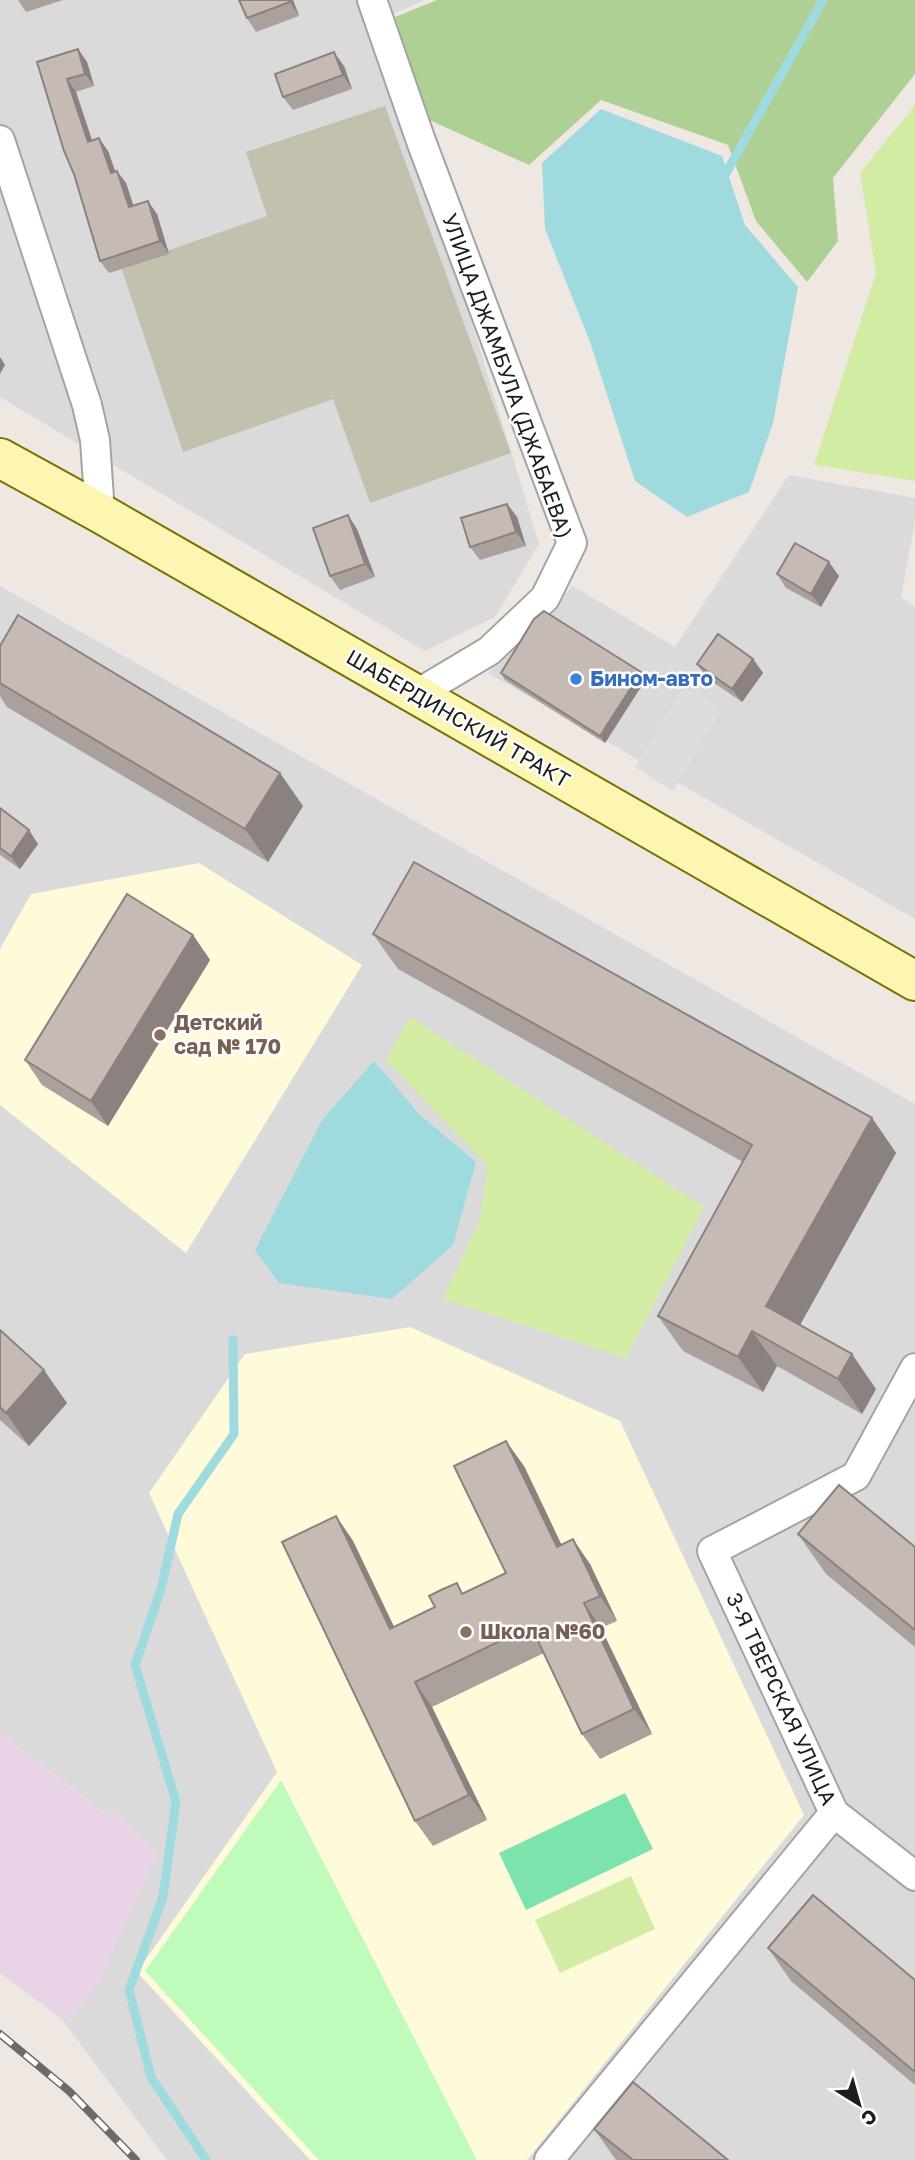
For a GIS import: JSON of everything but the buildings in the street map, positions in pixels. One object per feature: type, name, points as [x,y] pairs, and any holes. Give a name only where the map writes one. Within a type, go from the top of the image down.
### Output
[{"type":"main road","name":"ШАБЕРДИНСКИЙ ТРАКТ","points":[[0,458],[915,981]]},
{"type":"street","name":"УЛИЦА ДЖАМБУЛА (ДЖАБАЕВА)","points":[[372,0],[421,141],[572,542],[545,598],[489,650],[417,695]]},
{"type":"street","points":[[0,140],[87,405],[95,440],[100,513]]},
{"type":"street","name":"3-Я ТВЕРСКАЯ УЛИЦА","points":[[549,2160],[834,1813],[712,1551],[856,1476],[915,1368]]},
{"type":"street","points":[[834,1813],[915,1876]]},
{"type":"shaded area","points":[[0,0],[425,0],[380,20],[539,544],[495,617],[425,651],[0,397]]},
{"type":"shaded area","points":[[385,106],[511,453],[370,503],[333,399],[183,452],[121,267],[267,216],[246,152]]},
{"type":"shaded area","points":[[789,475],[915,498],[915,522],[901,597],[915,607],[915,919],[488,673],[573,586],[675,647]]},
{"type":"shaded area","points":[[0,586],[915,1104],[915,2160],[167,2160],[62,2019],[83,2004],[116,1810],[111,1818],[0,1733]]},
{"type":"shaded area","points":[[684,686],[722,709],[673,791],[635,767]]},
{"type":"shaded area","name":"Детский сад № 170","points":[[199,863],[362,965],[186,1253],[0,1105],[0,949],[31,894]]},
{"type":"shaded area","name":"Школа №60","points":[[410,1327],[620,1421],[804,1815],[527,2160],[310,2160],[137,1972],[277,1772],[149,1493],[245,1354]]},
{"type":"shaded area","points":[[0,1733],[110,1818],[116,1810],[158,1852],[99,1982],[83,2004],[62,2019],[0,1973]]},
{"type":"green space","points":[[437,0],[915,0],[915,74],[833,178],[838,241],[807,282],[756,221],[728,145],[601,100],[529,165],[425,118],[395,17]]},
{"type":"green space","points":[[915,105],[915,481],[814,465],[876,273],[860,173]]},
{"type":"green space","points":[[410,1017],[704,1207],[626,1358],[443,1299],[480,1219],[488,1166],[386,1060]]},
{"type":"green space","points":[[281,1780],[477,2160],[319,2160],[145,1971]]},
{"type":"green space","points":[[625,1793],[653,1849],[526,1910],[499,1853]]},
{"type":"green space","points":[[631,1876],[655,1929],[560,1973],[535,1920]]},
{"type":"water","points":[[601,109],[722,156],[745,225],[798,287],[773,423],[749,492],[687,517],[635,481],[590,342],[545,229],[542,163]]},
{"type":"water","points":[[374,1061],[419,1114],[476,1162],[453,1245],[392,1299],[279,1283],[255,1250],[322,1120]]},
{"type":"waterway","points":[[721,182],[823,0]]},
{"type":"waterway","points":[[206,2160],[151,2077],[129,1990],[163,1897],[176,1802],[135,1665],[161,1589],[178,1514],[234,1434],[233,1340]]},
{"type":"railway","points":[[0,2034],[69,2091],[136,2160]]},
{"type":"place","name":"Бином-авто","points":[[576,679]]},
{"type":"place","name":"Детский сад № 170","points":[[160,1035]]},
{"type":"place","name":"Школа №60","points":[[466,1632]]}]
